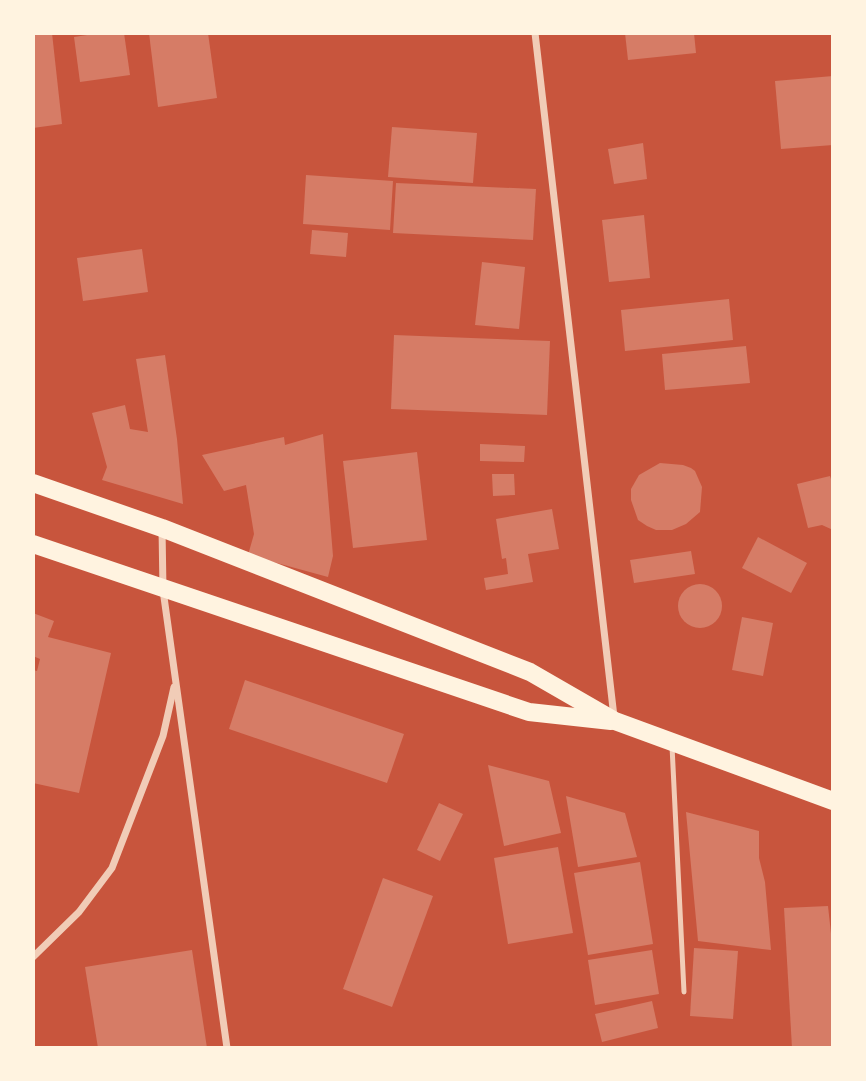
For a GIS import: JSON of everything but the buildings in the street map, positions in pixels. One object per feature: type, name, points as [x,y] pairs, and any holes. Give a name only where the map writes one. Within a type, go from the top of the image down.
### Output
[{"type":"main road","points":[[33,483],[162,527],[530,672],[615,721],[833,801]]},
{"type":"main road","points":[[33,544],[529,712],[615,721]]},
{"type":"street","points":[[535,33],[615,721]]},
{"type":"street","points":[[162,527],[163,590],[228,1048]]},
{"type":"street","points":[[33,957],[79,912],[112,868],[163,736],[176,682]]},
{"type":"lane","points":[[672,743],[684,992]]}]
